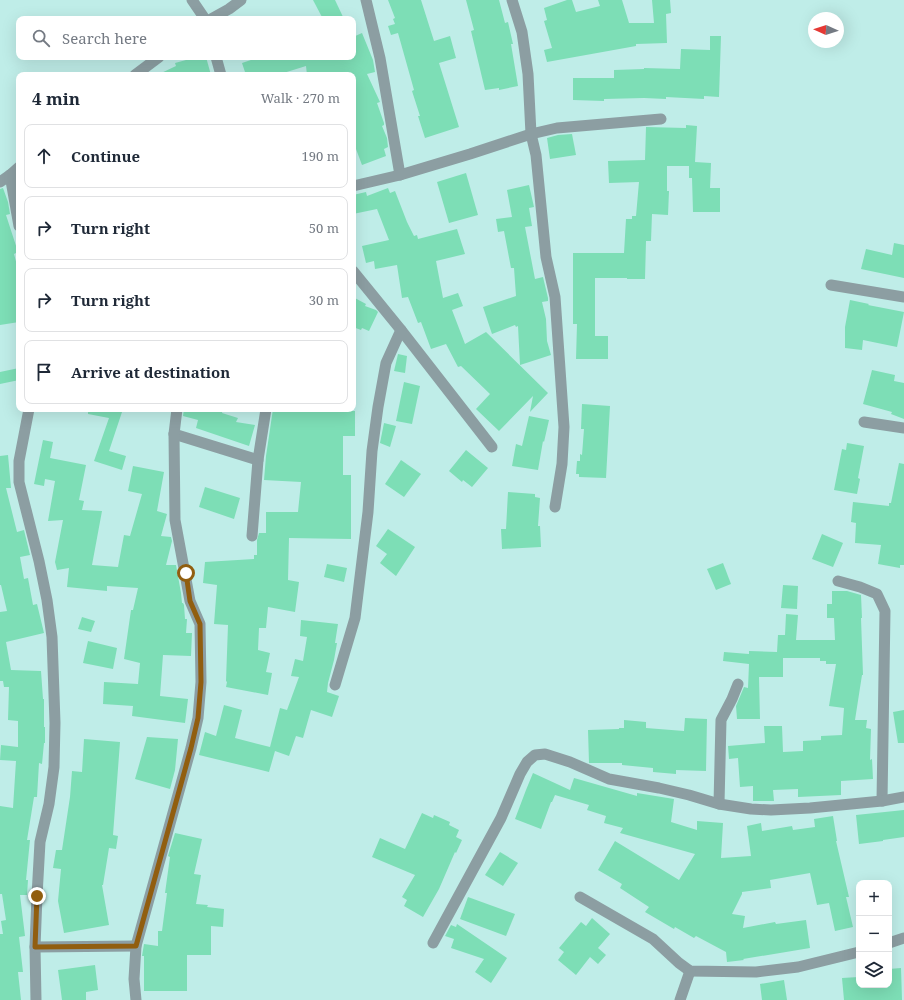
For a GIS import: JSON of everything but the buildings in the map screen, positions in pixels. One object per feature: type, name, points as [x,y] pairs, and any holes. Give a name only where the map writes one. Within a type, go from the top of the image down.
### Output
[{"type":"street","points":[[192,0],[203,16]]},
{"type":"street","points":[[216,16],[229,9],[240,0]]},
{"type":"street","points":[[366,0],[380,58],[400,175]]},
{"type":"street","points":[[512,0],[522,32],[528,74],[530,134],[536,156],[546,257],[555,297],[564,427],[562,464],[555,507]]},
{"type":"street","points":[[139,72],[155,60]]},
{"type":"street","points":[[217,60],[220,72]]},
{"type":"street","points":[[356,185],[400,175],[530,134],[557,128],[661,119]]},
{"type":"street","points":[[0,182],[16,170]]},
{"type":"street","points":[[10,176],[16,209]]},
{"type":"street","points":[[356,275],[492,447]]},
{"type":"street","points":[[831,285],[904,297]]},
{"type":"street","points":[[335,685],[355,618],[368,512],[372,450],[386,363],[401,330]]},
{"type":"street","points":[[28,412],[19,461],[18,482],[39,561],[47,600],[52,637],[55,723],[54,767],[49,804],[40,842],[35,947],[36,1000]]},
{"type":"street","points":[[136,1000],[134,979],[136,946],[191,748],[198,718],[201,682],[200,624],[190,601],[175,520],[174,434],[177,412]]},
{"type":"street","points":[[252,536],[258,460],[266,412]]},
{"type":"street","points":[[864,422],[904,428]]},
{"type":"street","points":[[174,434],[258,460]]},
{"type":"street","points":[[838,581],[860,587],[877,594],[884,611],[882,801]]},
{"type":"street","points":[[719,804],[721,720],[738,684]]},
{"type":"street","points":[[433,943],[500,818],[520,774],[527,762],[535,755],[545,754],[570,762],[610,779],[666,790],[719,804],[751,809],[771,810],[810,808],[882,801],[904,797]]},
{"type":"street","points":[[580,897],[653,940],[690,971],[756,972],[798,967],[856,953]]},
{"type":"street","points":[[892,942],[904,938]]},
{"type":"street","points":[[35,947],[136,946]]},
{"type":"street","points":[[680,1000],[690,971]]},
{"type":"route","points":[[37,896],[35,947],[136,946],[198,718],[201,682],[200,624],[190,601],[186,573]]}]
